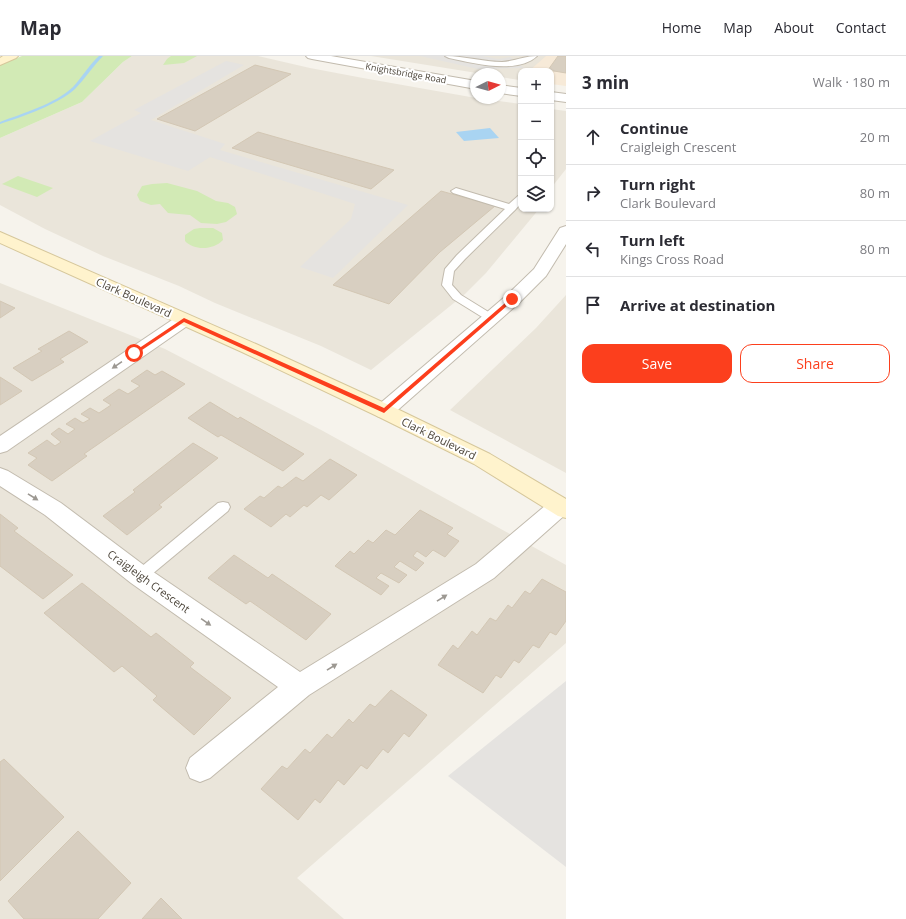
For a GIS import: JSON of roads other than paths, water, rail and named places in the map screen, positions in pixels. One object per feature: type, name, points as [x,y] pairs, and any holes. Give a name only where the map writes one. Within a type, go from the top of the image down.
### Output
[{"type":"street","points":[[0,62],[12,56]]},
{"type":"street","name":"Knightsbridge Road","points":[[312,56],[343,58],[470,84]]},
{"type":"street","points":[[506,90],[518,92]]},
{"type":"street","points":[[554,96],[566,98]]},
{"type":"street","points":[[384,411],[491,318],[540,272],[566,231]]},
{"type":"street","name":"Clark Boulevard","points":[[0,237],[384,411],[482,459],[563,508]]},
{"type":"street","points":[[0,446],[184,320]]},
{"type":"street","name":"Craigleigh Crescent","points":[[0,476],[54,510],[140,576],[298,687]]},
{"type":"street","points":[[200,768],[298,687],[486,571],[563,508]]},
{"type":"lane","points":[[449,56],[485,63],[506,63],[528,59],[533,56]]},
{"type":"lane","points":[[456,191],[512,208]]},
{"type":"lane","points":[[491,318],[457,296],[447,285],[449,271],[461,257],[518,201]]},
{"type":"lane","points":[[140,576],[223,507]]},
{"type":"water","points":[[490,128],[499,138],[464,141],[456,132]]},
{"type":"waterway","points":[[0,123],[45,105],[70,91],[101,56]]}]
